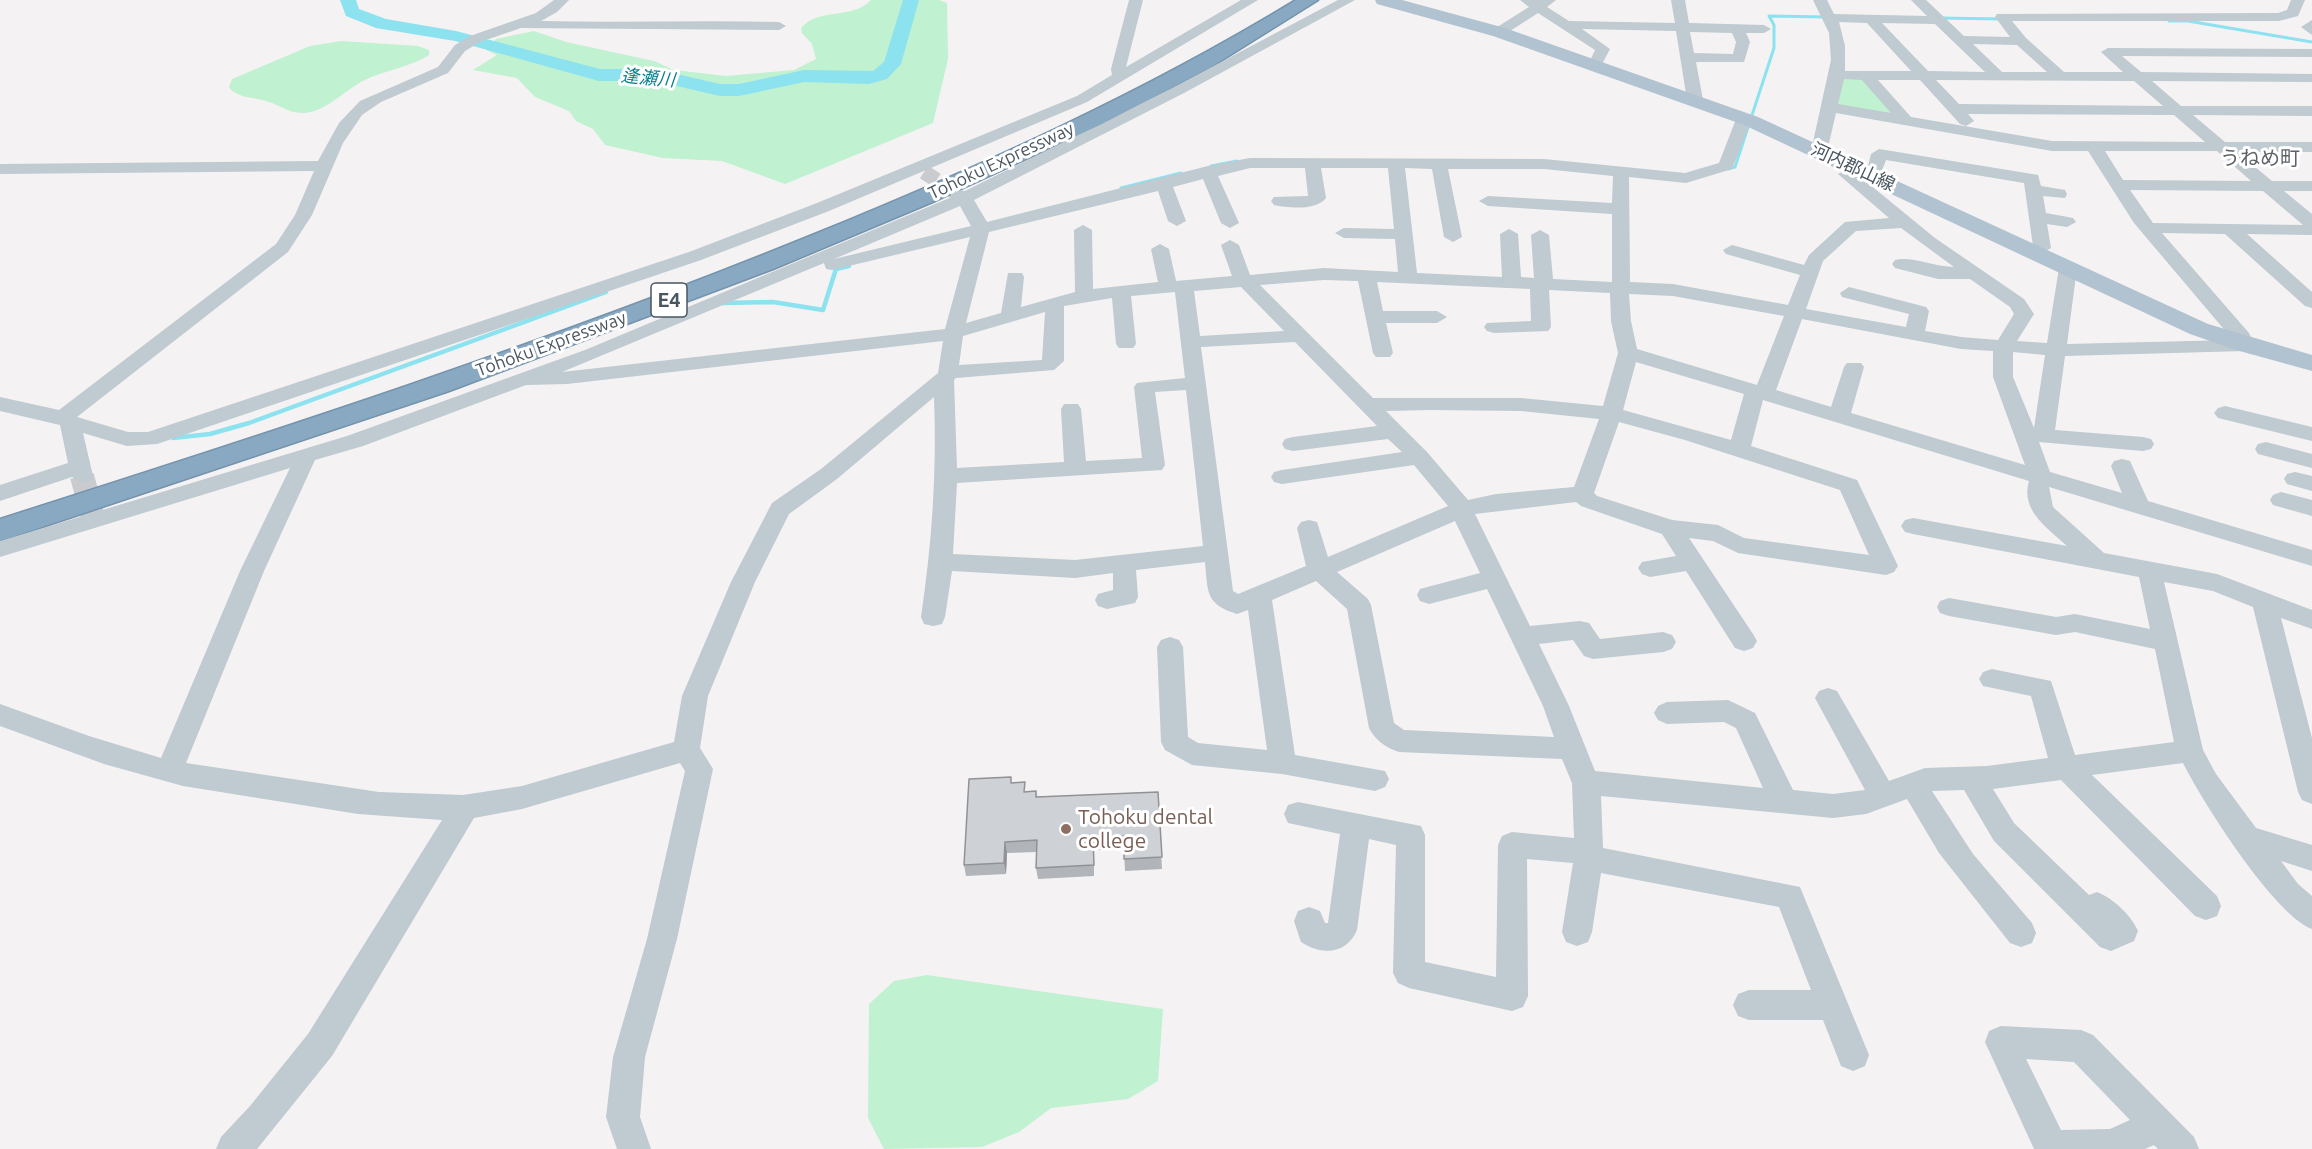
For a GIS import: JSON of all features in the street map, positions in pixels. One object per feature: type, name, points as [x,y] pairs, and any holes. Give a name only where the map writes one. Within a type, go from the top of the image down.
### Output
[{"type":"highway","name":"Tohoku Expressway","points":[[0,514],[402,383],[598,314],[793,239],[910,190],[1096,105],[1216,43],[1288,0]]},
{"type":"highway","name":"Tohoku Expressway","points":[[0,530],[398,399],[634,314],[813,244],[934,193],[1110,110],[1230,47],[1309,0]]},
{"type":"main road","name":"河内郡山線","points":[[1383,0],[1499,32],[1695,100],[1815,149],[2199,328],[2245,345],[2312,363]]},
{"type":"street","points":[[68,416],[282,248],[308,209],[344,128],[357,111],[443,69],[454,60],[461,47],[468,43],[549,11],[562,0]]},
{"type":"street","points":[[1120,78],[1118,69],[1136,0]]},
{"type":"street","points":[[9,406],[68,416],[127,439],[149,439],[695,255],[921,170],[1082,99],[1251,0]]},
{"type":"street","points":[[0,549],[306,457],[526,379],[961,196],[1179,90],[1348,0]]},
{"type":"street","points":[[1678,0],[1695,100]]},
{"type":"street","points":[[1815,149],[1821,143],[1829,107],[1836,75],[1838,44],[1820,0]]},
{"type":"street","points":[[1918,0],[1997,75]]},
{"type":"street","points":[[1997,0],[2021,40],[2060,76]]},
{"type":"street","points":[[2134,0],[2160,19]]},
{"type":"street","points":[[2306,0],[2312,1]]},
{"type":"street","points":[[1499,32],[1538,2],[1567,26],[1602,49],[1594,65]]},
{"type":"street","points":[[2009,21],[2104,22],[2279,17],[2293,13],[2296,5],[2312,17]]},
{"type":"street","points":[[1828,17],[1937,18]]},
{"type":"street","points":[[1871,19],[1978,134]]},
{"type":"street","points":[[2104,22],[2188,31]]},
{"type":"street","points":[[511,26],[635,27],[695,24],[779,26]]},
{"type":"street","points":[[2312,24],[2308,27],[2312,31]]},
{"type":"street","points":[[1567,26],[1764,29]]},
{"type":"street","points":[[1688,57],[1739,58],[1743,42],[1737,29]]},
{"type":"street","points":[[1961,40],[2021,40]]},
{"type":"street","points":[[2312,54],[2108,52],[2312,223]]},
{"type":"street","points":[[1836,75],[2308,80]]},
{"type":"street","points":[[1866,75],[1906,121]]},
{"type":"street","points":[[1829,107],[2045,146],[2312,147]]},
{"type":"street","points":[[1955,109],[2312,111]]},
{"type":"street","points":[[780,274],[796,273],[857,260],[1163,182],[1250,163],[1544,164],[1686,178],[1728,164],[1751,122]]},
{"type":"street","points":[[2094,147],[2140,219],[2245,345]]},
{"type":"street","points":[[2060,194],[2032,180],[1878,154],[1875,169],[1846,174],[1905,222],[1973,273],[2018,303],[2024,314],[2003,346],[2003,377],[2035,435],[2041,477],[2037,491],[2042,510],[2095,559]]},
{"type":"street","points":[[1280,201],[1312,201],[1317,198],[1312,162]]},
{"type":"street","points":[[1396,163],[1408,277]]},
{"type":"street","points":[[1439,163],[1453,237]]},
{"type":"street","points":[[0,168],[326,166]]},
{"type":"street","points":[[1208,171],[1245,280],[1419,457],[1462,509],[1556,706],[1580,772],[1586,780],[1589,855],[1577,932]]},
{"type":"street","points":[[1582,495],[1611,414],[1628,353],[1621,321],[1618,287],[1621,282],[1621,171]]},
{"type":"street","points":[[2032,180],[2042,248],[2035,252]]},
{"type":"street","points":[[1163,182],[1177,220]]},
{"type":"street","points":[[2119,185],[2312,186]]},
{"type":"street","points":[[933,617],[941,562],[946,377],[954,332],[981,227],[961,196]]},
{"type":"street","points":[[1488,201],[1621,209]]},
{"type":"street","points":[[2037,217],[2067,222]]},
{"type":"street","points":[[1739,452],[1759,392],[1815,259],[1851,226],[1905,222]]},
{"type":"street","points":[[2149,228],[2312,230]]},
{"type":"street","points":[[2230,229],[2312,302]]},
{"type":"street","points":[[1083,230],[1084,296]]},
{"type":"street","points":[[1344,233],[1404,234]]},
{"type":"street","points":[[1509,234],[1512,283]]},
{"type":"street","points":[[1494,327],[1541,327],[1540,236]]},
{"type":"street","points":[[1160,249],[1176,286],[1190,342],[1221,596],[1237,605],[1462,509],[1496,502],[1582,495],[1589,501],[1670,528],[1718,533],[1738,545],[1886,566],[1849,485],[1611,414],[1552,405],[1462,402],[1369,405]]},
{"type":"street","points":[[1732,250],[1810,272]]},
{"type":"street","points":[[1901,264],[1938,273],[1973,273]]},
{"type":"street","points":[[2035,435],[2056,349],[2068,268]]},
{"type":"street","points":[[526,379],[567,378],[943,336],[1084,296],[1120,290],[1292,275],[1408,277],[1673,290],[1961,344],[2122,350],[2245,345]]},
{"type":"street","points":[[1366,276],[1383,353]]},
{"type":"street","points":[[1010,316],[1015,277]]},
{"type":"street","points":[[1120,290],[1126,344]]},
{"type":"street","points":[[1849,293],[1919,311],[1915,334]]},
{"type":"street","points":[[634,1149],[623,1118],[629,1056],[662,939],[699,769],[686,750],[695,696],[743,582],[780,509],[830,474],[946,377],[1047,366],[1054,361],[1055,303]]},
{"type":"street","points":[[1375,317],[1437,317]]},
{"type":"street","points":[[1190,342],[1299,336]]},
{"type":"street","points":[[1628,353],[2312,558]]},
{"type":"street","points":[[1839,416],[1854,367]]},
{"type":"street","points":[[945,476],[1154,465],[1144,387],[1195,383]]},
{"type":"street","points":[[1071,409],[1076,469]]},
{"type":"street","points":[[2225,413],[2312,434]]},
{"type":"street","points":[[0,493],[81,472],[68,416]]},
{"type":"street","points":[[1293,444],[1394,431]]},
{"type":"street","points":[[2035,435],[2143,444]]},
{"type":"street","points":[[2266,449],[2312,461]]},
{"type":"street","points":[[169,771],[252,571],[306,457]]},
{"type":"street","points":[[1282,477],[1419,457]]},
{"type":"street","points":[[2122,466],[2139,506]]},
{"type":"street","points":[[2281,500],[2312,508]]},
{"type":"street","points":[[1913,526],[2217,583],[2312,620]]},
{"type":"street","points":[[1309,528],[1319,570],[1359,605],[1382,728],[1399,741],[1444,741],[1572,749]]},
{"type":"street","points":[[1670,528],[1744,641]]},
{"type":"street","points":[[941,562],[1075,569],[1215,553]]},
{"type":"street","points":[[1107,600],[1126,597],[1124,562]]},
{"type":"street","points":[[1650,568],[1693,562]]},
{"type":"street","points":[[2150,571],[2190,751],[2206,782],[2247,838],[2288,893],[2312,915]]},
{"type":"street","points":[[1429,595],[1494,578]]},
{"type":"street","points":[[1259,597],[1282,763]]},
{"type":"street","points":[[2264,601],[2312,792]]},
{"type":"street","points":[[1949,607],[2056,626],[2075,623],[2166,642]]},
{"type":"street","points":[[1523,636],[1580,630],[1593,648],[1663,642]]},
{"type":"street","points":[[1170,647],[1175,742],[1192,754],[1282,763],[1300,768],[1374,779]]},
{"type":"street","points":[[1992,679],[2042,688],[2066,769],[2206,906]]},
{"type":"street","points":[[1828,698],[1883,796]]},
{"type":"street","points":[[1667,713],[1728,711],[1746,721],[1784,802]]},
{"type":"street","points":[[0,715],[68,741],[169,771],[355,802],[432,808],[466,807],[550,789],[647,759],[686,750]]},
{"type":"street","points":[[1586,780],[1605,785],[1833,806],[1866,802],[1925,780],[1972,779],[2066,769],[2190,751]]},
{"type":"street","points":[[1972,779],[2004,832],[2110,937],[2123,931],[2097,906]]},
{"type":"street","points":[[1914,784],[1929,816],[1952,853],[2021,933]]},
{"type":"street","points":[[233,1149],[262,1118],[320,1045],[466,807]]},
{"type":"street","points":[[1298,814],[1411,835],[1409,973],[1512,996],[1512,844],[1589,855],[1789,896],[1853,1055]]},
{"type":"street","points":[[1309,921],[1312,932],[1324,939],[1334,937],[1342,930],[1356,825]]},
{"type":"street","points":[[2247,838],[2312,858]]},
{"type":"street","points":[[1749,1005],[1833,1005]]},
{"type":"green space","points":[[871,0],[939,0],[947,3],[948,59],[933,123],[785,184],[722,161],[663,158],[605,145],[593,129],[576,121],[569,111],[535,97],[517,78],[473,70],[497,55],[486,50],[496,39],[534,31],[566,42],[654,61],[674,70],[726,76],[794,70],[816,59],[812,44],[802,33],[801,28],[808,22],[826,15],[855,10]]},
{"type":"green space","points":[[341,41],[418,46],[429,50],[429,55],[362,82],[325,107],[312,112],[293,112],[268,101],[239,95],[229,87],[232,79],[310,46]]},
{"type":"green space","points":[[1839,77],[1860,77],[1898,115],[1834,104]]},
{"type":"green space","points":[[927,975],[1163,1009],[1158,1081],[1128,1099],[1051,1108],[1019,1132],[982,1147],[884,1149],[868,1118],[869,1004],[894,981]]},
{"type":"building","points":[[1011,777],[1011,783],[1025,782],[1024,792],[1036,791],[1036,797],[1158,792],[1162,857],[1124,859],[1124,836],[1093,838],[1094,865],[1036,868],[1037,840],[1005,842],[1004,863],[964,865],[969,779]]},
{"type":"waterway","name":"逢瀬川","points":[[348,0],[352,12],[382,24],[456,36],[599,75],[655,75],[720,90],[739,90],[804,76],[869,78],[880,75],[892,64],[911,0]]},
{"type":"waterway","points":[[1728,169],[1735,167],[1774,48],[1774,25],[1769,16],[1826,17]]},
{"type":"waterway","points":[[1938,18],[2003,19]]},
{"type":"waterway","points":[[2169,21],[2188,21],[2312,42]]},
{"type":"waterway","points":[[1211,166],[1237,161]]},
{"type":"waterway","points":[[1121,188],[1181,173]]},
{"type":"waterway","points":[[722,303],[773,302],[823,310],[836,269],[849,266]]},
{"type":"waterway","points":[[173,438],[210,434],[249,423],[606,292]]},
{"type":"tunnel","points":[[924,172],[958,194]]},
{"type":"tunnel","points":[[82,476],[94,521]]},
{"type":"place","name":"Tohoku dental college","points":[[1066,829]]},
{"type":"district","name":"うねめ町","points":[[2260,158]]}]
